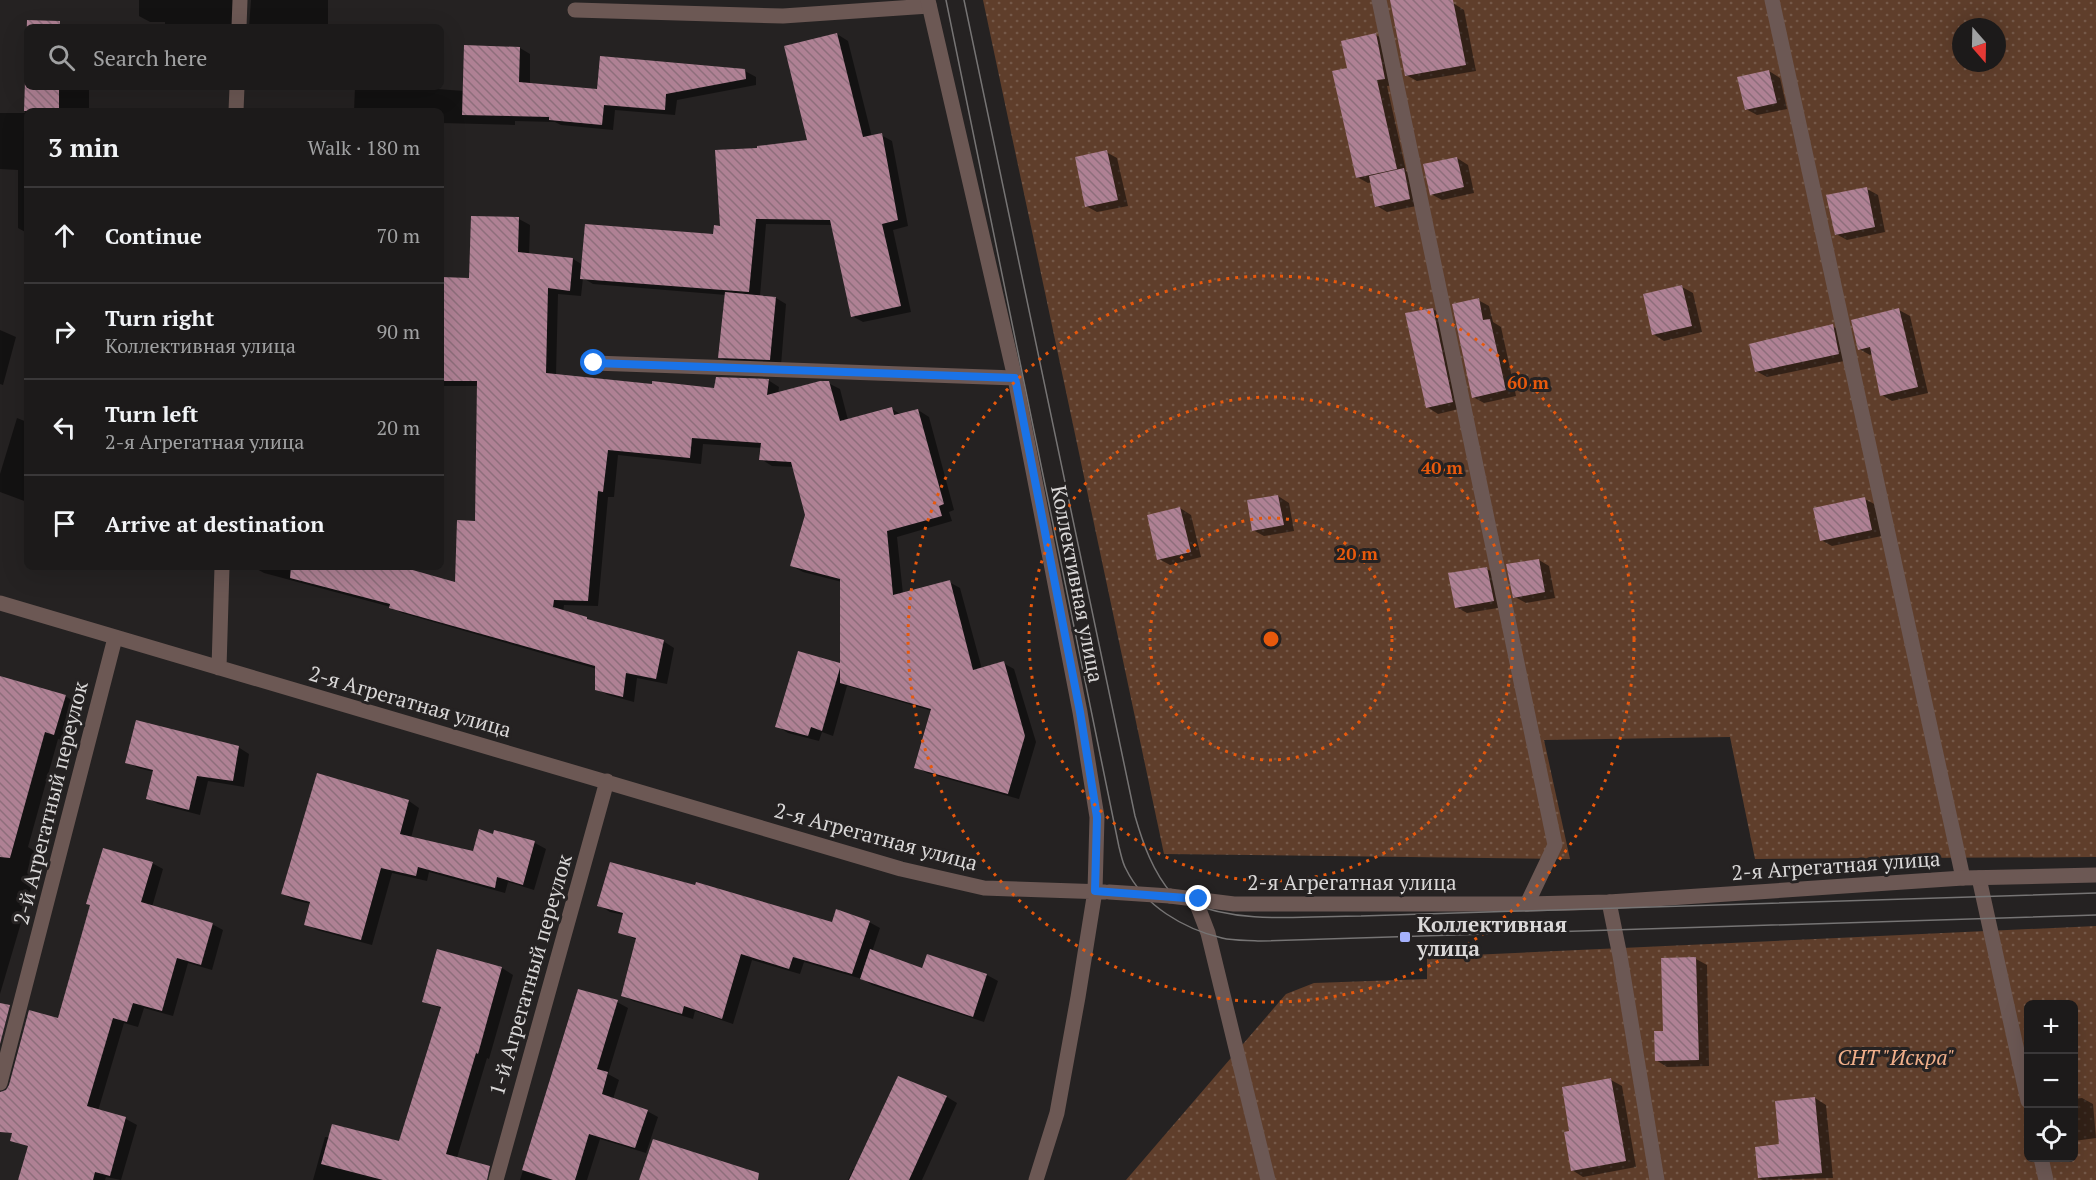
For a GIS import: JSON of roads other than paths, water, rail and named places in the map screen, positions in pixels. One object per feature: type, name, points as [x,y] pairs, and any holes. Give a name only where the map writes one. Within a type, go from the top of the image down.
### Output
[{"type":"street","points":[[239,24],[240,0]]},
{"type":"street","points":[[1379,0],[1555,845],[1527,904]]},
{"type":"street","points":[[1772,0],[1963,878]]},
{"type":"street","points":[[575,10],[783,16],[928,3]]},
{"type":"street","name":"Коллективная улица","points":[[928,3],[1015,378],[1080,712],[1097,817],[1102,892],[1057,1113],[1036,1180]]},
{"type":"street","points":[[236,108],[237,90]]},
{"type":"street","points":[[594,363],[1015,378]]},
{"type":"street","points":[[219,668],[222,570]]},
{"type":"street","name":"2-я Агрегатная улица","points":[[0,603],[901,869],[984,888],[1170,896],[1234,904],[1527,904],[1609,902],[1963,878],[2096,875]]},
{"type":"street","name":"2-й Агрегатный переулок","points":[[0,1083],[115,638]]},
{"type":"street","name":"1-й Агрегатный переулок","points":[[496,1180],[607,781]]},
{"type":"street","points":[[1979,878],[2024,1083]]},
{"type":"street","points":[[1199,899],[1198,906],[1208,933],[1268,1180]]},
{"type":"street","points":[[1609,902],[1658,1180]]},
{"type":"street","points":[[2042,1162],[2046,1180]]},
{"type":"tram line","points":[[946,0],[1119,847],[1125,866],[1134,882],[1154,905],[1180,922],[1208,934],[1231,940],[1260,941],[2096,915]]},
{"type":"tram line","points":[[964,0],[1135,816],[1154,867],[1174,895],[1208,909],[1230,914],[1296,918],[2096,893]]},
{"type":"place","name":"Коллективная улица","points":[[1405,937]]},
{"type":"park label","name":"СНТ \"Искра\"","points":[[1896,1058]]}]
